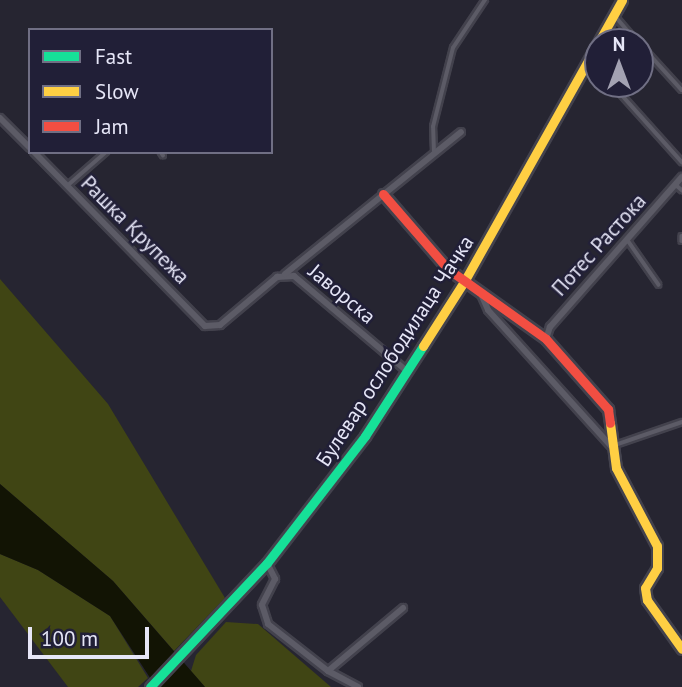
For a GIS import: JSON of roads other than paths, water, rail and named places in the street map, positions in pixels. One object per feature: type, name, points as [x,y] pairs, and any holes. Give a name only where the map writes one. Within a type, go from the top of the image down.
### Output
[{"type":"main road","name":"Булевар ослободилаца Чачка","points":[[606,28],[622,0]]},
{"type":"main road","name":"Булевар ослободилаца Чачка","points":[[150,687],[267,564],[350,458],[465,280],[584,67]]},
{"type":"main road","points":[[383,194],[448,269],[546,338],[608,409],[616,468],[657,546],[657,568],[645,589],[647,600],[682,649]]},
{"type":"street","points":[[0,118],[28,146]]},
{"type":"street","name":"Јаворска","points":[[215,327],[461,132]]},
{"type":"street","name":"Рашка Крупежа","points":[[36,154],[205,326],[215,327]]},
{"type":"street","name":"Потес Растока","points":[[546,338],[565,309],[629,242],[682,177]]},
{"type":"street","name":"Јаворска","points":[[285,274],[294,276],[408,372]]},
{"type":"street","points":[[480,293],[488,310],[611,446]]},
{"type":"street","points":[[267,564],[275,579],[263,600],[265,620],[328,671],[358,687]]},
{"type":"street","points":[[328,671],[403,608]]},
{"type":"lane","points":[[434,153],[433,127],[453,48],[485,0]]},
{"type":"lane","points":[[613,15],[625,28]]},
{"type":"lane","points":[[654,59],[682,90]]},
{"type":"lane","points":[[625,98],[682,162]]},
{"type":"lane","points":[[67,186],[104,154]]},
{"type":"lane","points":[[676,185],[682,190]]},
{"type":"lane","points":[[682,236],[682,241]]},
{"type":"lane","points":[[629,242],[659,285]]},
{"type":"lane","points":[[611,446],[682,422]]}]
